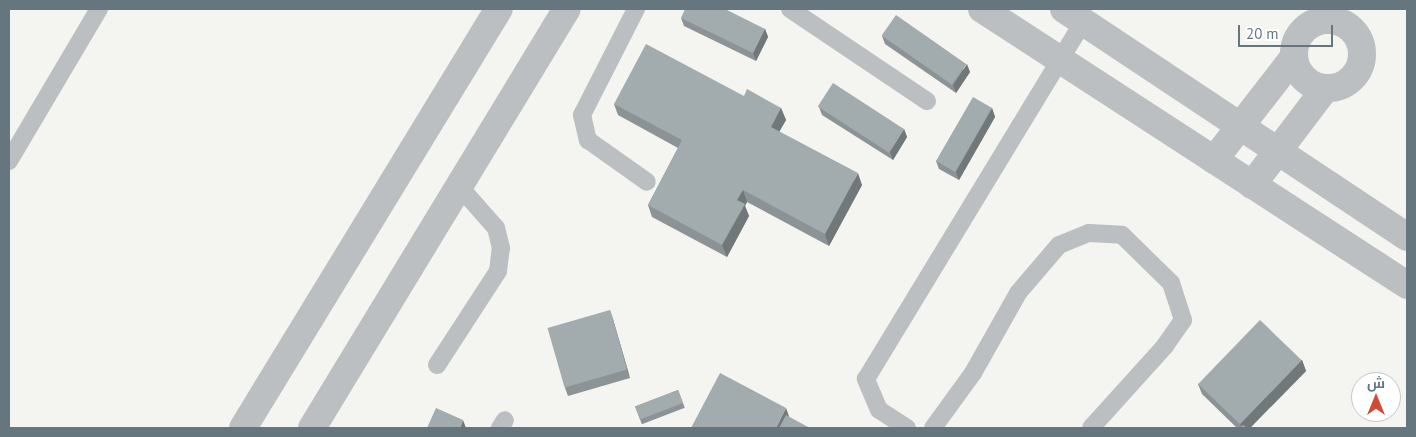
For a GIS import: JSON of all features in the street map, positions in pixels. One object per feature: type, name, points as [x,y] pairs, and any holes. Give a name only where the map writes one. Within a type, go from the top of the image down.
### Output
[{"type":"street","points":[[243,428],[499,9]]},
{"type":"street","points":[[312,428],[567,9]]},
{"type":"street","points":[[982,9],[1407,286]]},
{"type":"street","points":[[1073,15],[1407,237]]},
{"type":"street","points":[[1214,160],[1242,128],[1294,57],[1300,35],[1319,21],[1331,20],[1353,30],[1362,52],[1359,70],[1347,82],[1325,89],[1274,150],[1252,185]]},
{"type":"street","points":[[1294,57],[1304,79],[1325,89]]},
{"type":"lane","points":[[9,160],[98,9]]},
{"type":"lane","points":[[636,9],[582,115],[588,140],[647,182]]},
{"type":"lane","points":[[799,11],[927,101]]},
{"type":"lane","points":[[907,428],[879,410],[866,379],[1059,60],[1073,15]]},
{"type":"lane","points":[[437,365],[485,293],[499,264],[496,228],[459,186]]},
{"type":"lane","points":[[933,428],[972,373],[1018,293],[1059,245],[1089,232],[1122,235],[1171,283],[1183,320],[1165,346],[1091,428]]},
{"type":"building","points":[[685,9],[725,9],[765,29],[753,53],[681,18]]},
{"type":"building","points":[[896,15],[966,64],[952,85],[882,35]]},
{"type":"building","points":[[646,44],[744,96],[747,89],[781,108],[771,127],[858,173],[825,234],[743,190],[737,200],[745,204],[722,245],[648,205],[682,140],[614,104]]},
{"type":"building","points":[[833,83],[904,129],[889,153],[818,106]]},
{"type":"building","points":[[973,97],[992,108],[955,172],[936,161]]},
{"type":"building","points":[[610,310],[627,370],[565,388],[548,328]]},
{"type":"building","points":[[1260,320],[1302,360],[1240,424],[1198,384]]},
{"type":"building","points":[[720,373],[786,408],[776,428],[691,428]]},
{"type":"building","points":[[678,390],[683,403],[640,420],[635,406]]},
{"type":"building","points":[[436,408],[463,420],[460,428],[427,428]]},
{"type":"building","points":[[786,415],[810,428],[779,428]]}]
